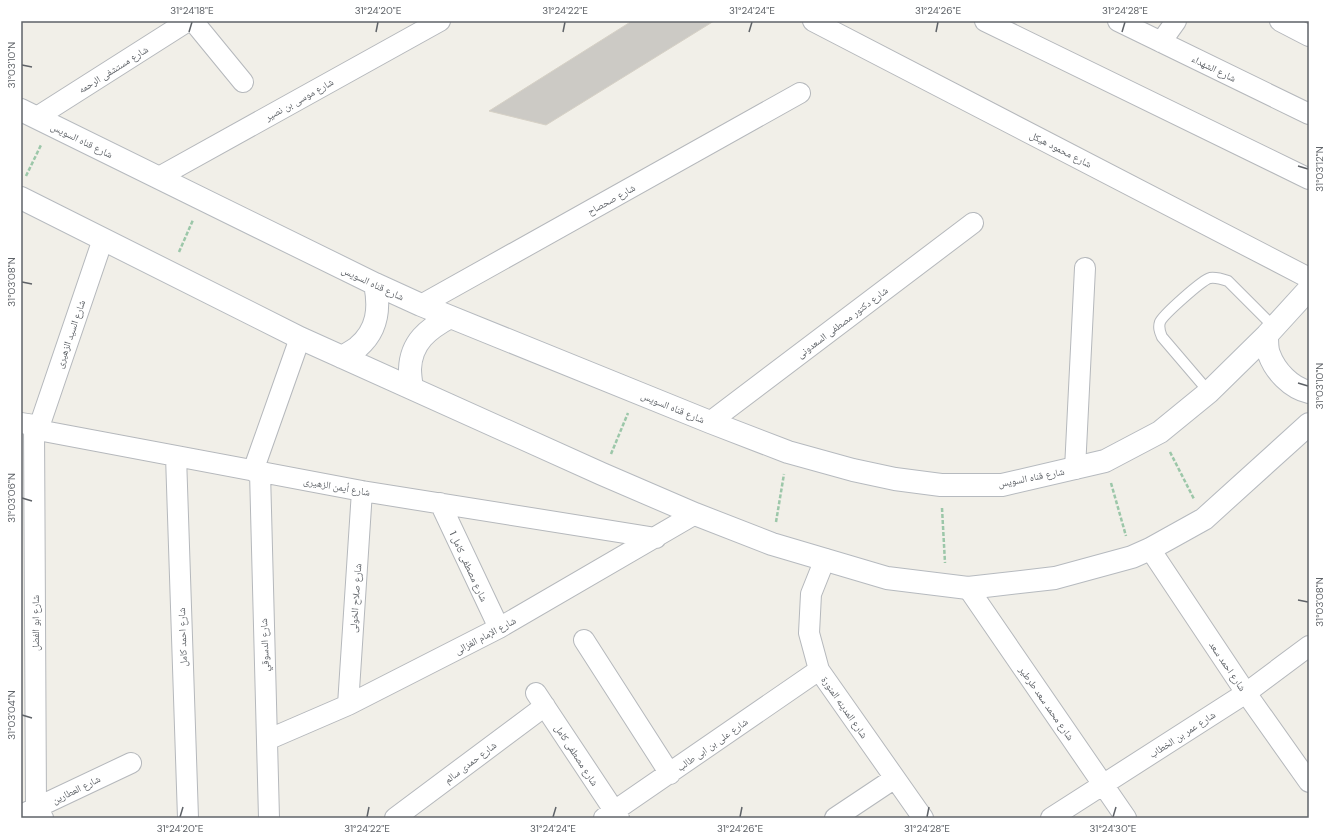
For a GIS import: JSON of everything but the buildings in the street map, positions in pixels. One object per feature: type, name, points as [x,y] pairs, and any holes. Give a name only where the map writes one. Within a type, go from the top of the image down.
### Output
[{"type":"main road","name":"شارع قناه السويس","points":[[36,117],[375,284],[450,317],[788,452],[853,470],[941,486],[1002,485],[1075,469],[1105,461],[1160,432],[1209,392],[1271,331],[1309,290]]},
{"type":"main road","points":[[23,188],[103,239],[300,338],[342,357],[602,474],[695,514],[772,544],[887,578],[968,588],[1055,578],[1141,553],[1204,519],[1309,424]]},
{"type":"main road","points":[[342,357],[358,348],[370,334],[377,312],[378,301],[375,284]]},
{"type":"main road","points":[[412,388],[410,370],[413,353],[422,337],[434,326],[450,317]]},
{"type":"main road","points":[[1271,331],[1268,353],[1277,369],[1289,382],[1309,392]]},
{"type":"street","name":"شارع مستشفى الرحمه","points":[[36,117],[188,21]]},
{"type":"street","points":[[192,21],[243,82]]},
{"type":"street","name":"شارع موسى بن نصير","points":[[159,177],[440,21]]},
{"type":"street","name":"شارع محمود هيكل","points":[[813,21],[1309,278]]},
{"type":"street","points":[[985,21],[1309,179]]},
{"type":"street","name":"شارع الشهداء","points":[[1118,21],[1309,114]]},
{"type":"street","points":[[1161,42],[1176,21]]},
{"type":"street","points":[[1280,21],[1309,36]]},
{"type":"street","name":"شارع صحصاح","points":[[421,305],[800,93]]},
{"type":"street","name":"شارع دكتور مصطفى السعدونى","points":[[710,422],[973,223]]},
{"type":"street","name":"شارع السيد الزهيرى","points":[[31,426],[103,239]]},
{"type":"street","points":[[1075,469],[1085,268]]},
{"type":"street","points":[[256,472],[300,338]]},
{"type":"street","name":"شارع أيمن الزهيرى","points":[[31,426],[256,472],[362,491],[656,538]]},
{"type":"street","name":"شارع ابو الفضل","points":[[31,426],[33,814]]},
{"type":"street","name":"شارع احمد كامل","points":[[176,456],[188,818]]},
{"type":"street","name":"شارع الدسوقي","points":[[256,472],[269,818]]},
{"type":"street","name":"شارع صلاح الخولى","points":[[348,705],[362,491]]},
{"type":"street","name":"شارع مصطفى كامل 1","points":[[440,503],[499,628]]},
{"type":"street","name":"شارع الإمام الغزالى","points":[[267,740],[348,705],[499,628],[695,514]]},
{"type":"street","name":"شارع احمد سعد","points":[[1141,553],[1246,693],[1309,782]]},
{"type":"street","name":"شارع المدينه المنورة","points":[[825,559],[811,594],[809,633],[819,670],[923,818]]},
{"type":"street","name":"شارع محمد سعد طرطير","points":[[968,588],[1126,818]]},
{"type":"street","points":[[584,640],[670,774]]},
{"type":"street","name":"شارع عمر بن الخطاب","points":[[1051,818],[1246,693],[1309,646]]},
{"type":"street","name":"شارع على بن ابى طالب","points":[[612,816],[819,670]]},
{"type":"street","name":"شارع مصطفى كامل","points":[[541,700],[612,816]]},
{"type":"street","name":"شارع حمدى سالم","points":[[395,818],[541,700]]},
{"type":"street","name":"شارع العطارين","points":[[33,814],[131,763]]},
{"type":"street","points":[[835,818],[895,778]]},
{"type":"lane","points":[[1209,392],[1162,338],[1159,330],[1160,321],[1166,314],[1202,282],[1210,278],[1220,278],[1228,281],[1271,331]]},
{"type":"path","points":[[23,188],[36,117]]},
{"type":"path","points":[[170,273],[202,199]]},
{"type":"path","points":[[602,474],[636,392]]},
{"type":"path","points":[[1160,432],[1204,519]]},
{"type":"path","points":[[772,544],[788,452]]},
{"type":"path","points":[[1105,461],[1141,553]]},
{"type":"path","points":[[941,486],[946,586]]}]
